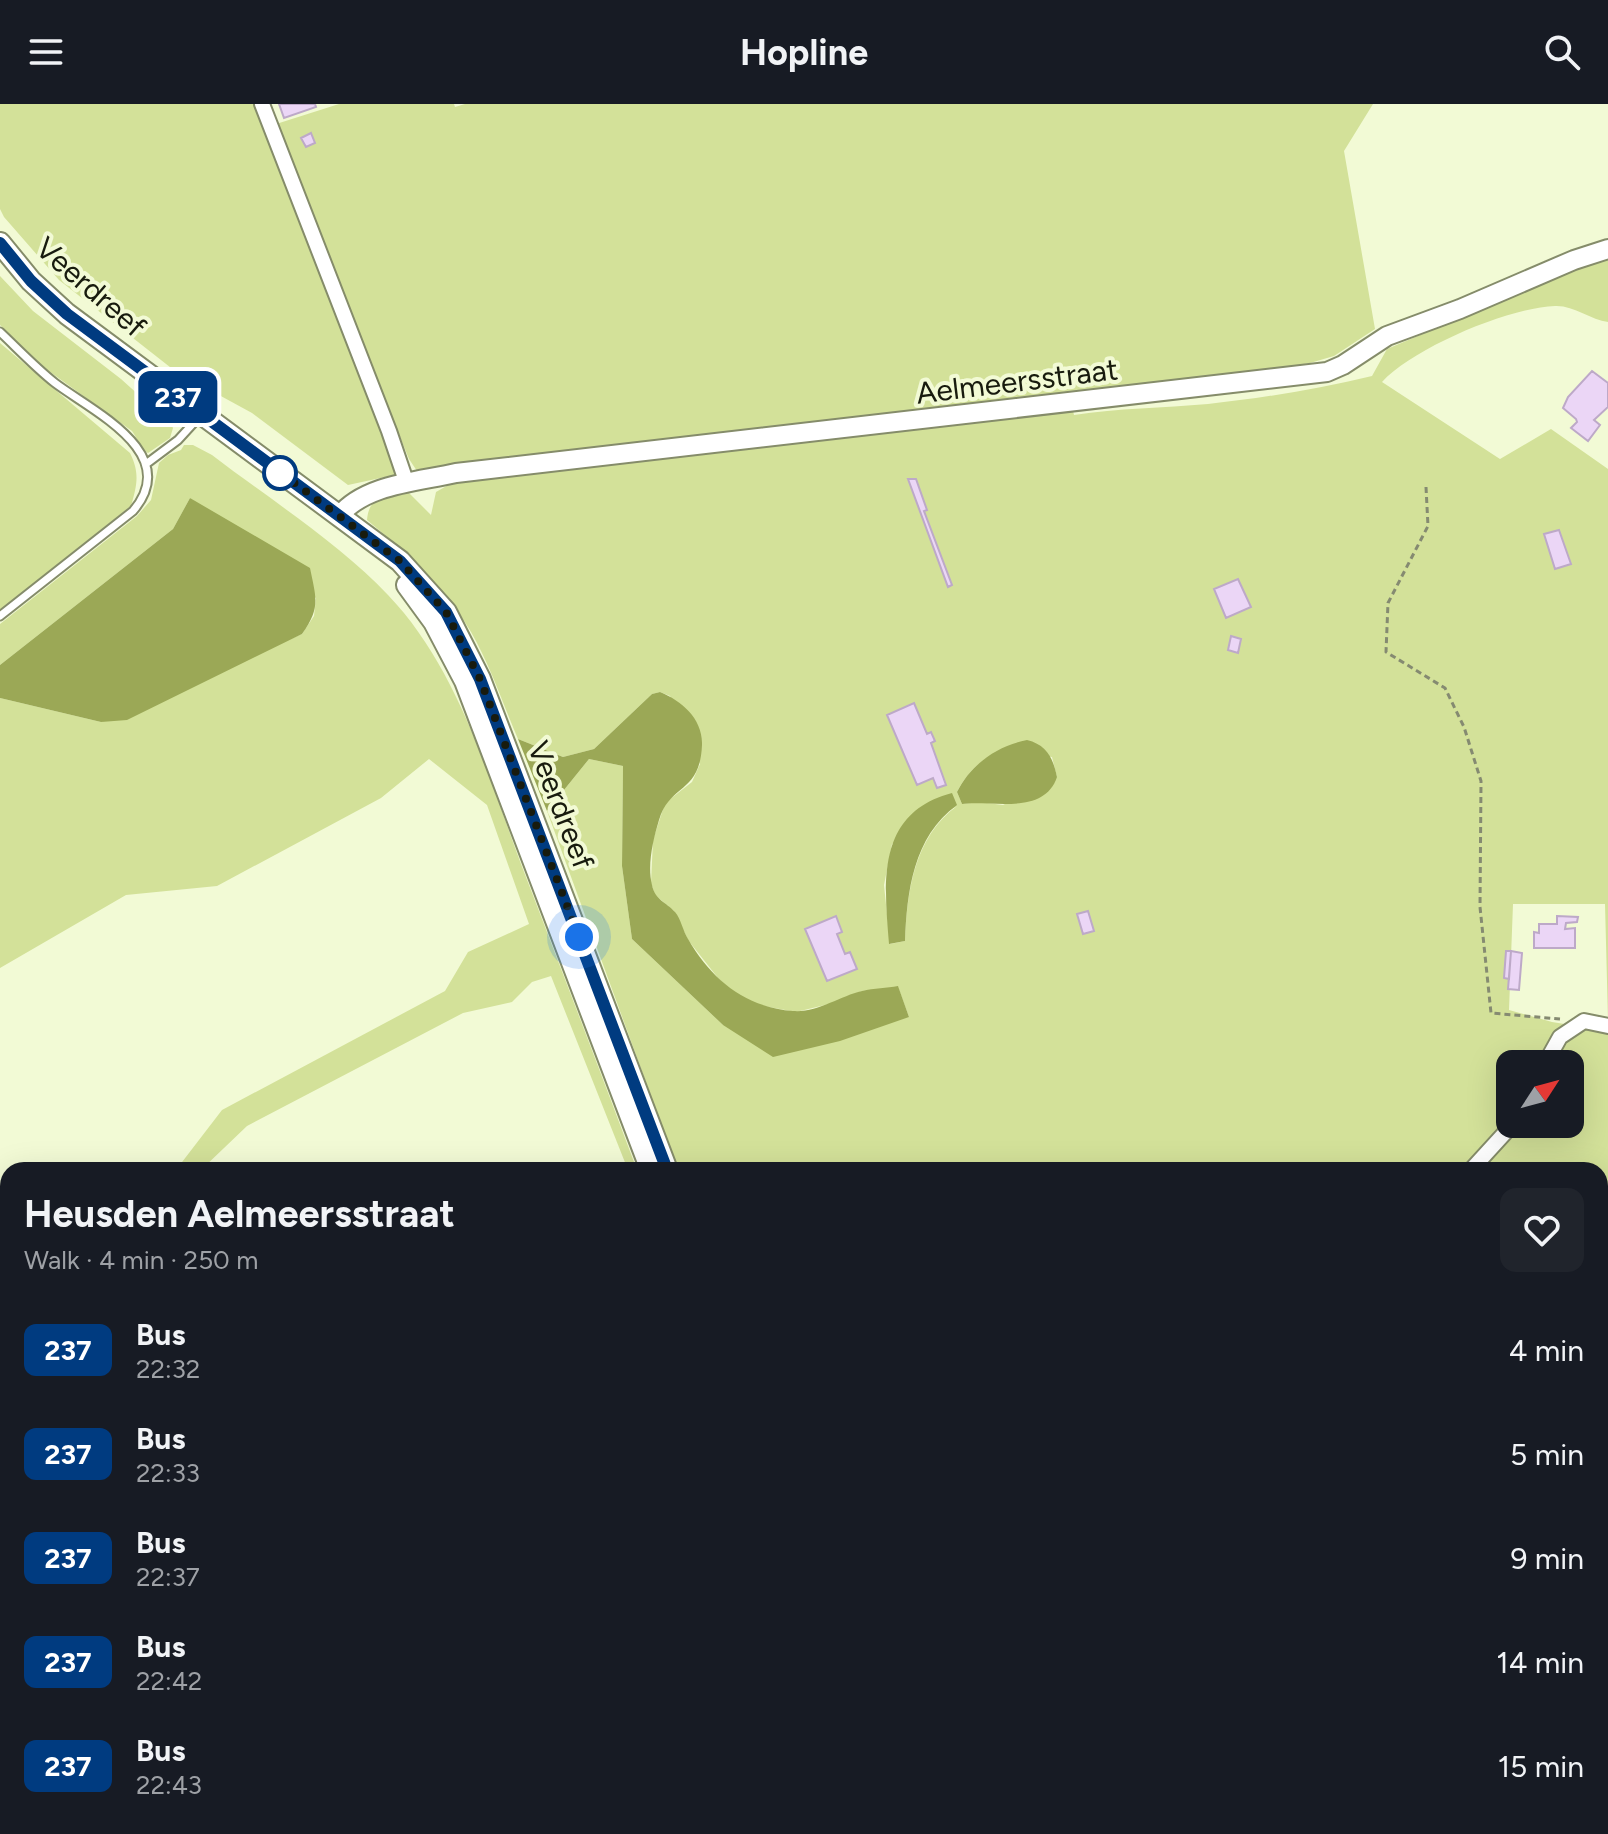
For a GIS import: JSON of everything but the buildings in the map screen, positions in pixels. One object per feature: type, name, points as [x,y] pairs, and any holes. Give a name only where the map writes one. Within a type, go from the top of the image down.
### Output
[{"type":"main road","name":"Veerdreef","points":[[0,243],[31,281],[67,314],[367,537],[412,591],[451,651],[664,1162]]},
{"type":"main road","name":"Veerdreef","points":[[572,940],[648,1162]]},
{"type":"street","points":[[262,104],[407,484],[358,498],[339,516]]},
{"type":"street","name":"Aelmeersstraat","points":[[407,484],[472,471],[1306,376],[1343,365],[1387,336],[1608,249]]},
{"type":"street","points":[[1553,1050],[1560,1037],[1584,1021],[1608,1026]]},
{"type":"street","points":[[1478,1162],[1500,1138]]},
{"type":"lane","points":[[0,332],[54,381],[136,443],[146,464],[146,489],[142,501],[133,511],[0,616]]},
{"type":"lane","points":[[146,464],[178,440],[202,415]]},
{"type":"path","points":[[1426,487],[1428,526],[1388,603],[1386,652],[1445,688],[1464,727],[1481,781],[1480,907],[1491,1013],[1584,1021]]},
{"type":"shaded area","points":[[0,104],[258,104],[399,474],[348,485],[252,413],[175,371],[59,280],[0,209]]},
{"type":"shaded area","points":[[339,104],[454,104],[455,107],[465,104],[1373,104],[1344,151],[1375,329],[1334,356],[1310,363],[1261,372],[1069,395],[1074,415],[1249,399],[1372,376],[1387,349],[1608,256],[1608,322],[1562,306],[1512,314],[1438,344],[1416,356],[1382,382],[1500,459],[1551,429],[1608,469],[1608,1020],[1605,904],[1513,904],[1509,1010],[1552,1022],[1608,1031],[1608,1162],[675,1162],[547,811],[589,759],[623,766],[622,866],[632,939],[723,1025],[909,1017],[898,987],[862,991],[796,1012],[758,1005],[736,995],[718,978],[688,940],[674,911],[655,895],[651,883],[653,840],[665,803],[692,782],[700,764],[670,696],[660,692],[652,694],[594,749],[563,757],[518,739],[484,658],[460,615],[424,571],[367,520],[375,501],[407,491],[431,515],[436,492],[450,484],[444,468],[426,473],[417,471],[409,459],[273,125]],"holes":[[[997,752],[1052,757],[1057,777],[1003,805],[979,802],[962,804],[957,792],[979,764]],[[957,806],[931,833],[916,867],[908,904],[905,941],[890,944],[884,885],[892,844]]]},
{"type":"shaded area","points":[[0,276],[33,311],[121,379],[171,424],[170,438],[148,453],[132,431],[46,369],[6,331],[0,325]]},
{"type":"shaded area","points":[[0,343],[130,453],[136,479],[131,506],[0,610]]},
{"type":"shaded area","points":[[184,445],[193,445],[212,455],[348,558],[388,595],[433,654],[482,757],[634,1162],[625,1162],[551,976],[532,982],[512,1002],[463,1013],[247,1126],[209,1162],[182,1162],[222,1110],[445,991],[468,952],[529,924],[487,805],[429,759],[381,798],[217,886],[126,895],[0,968],[0,698],[101,722],[302,634],[314,616],[316,598],[190,498],[173,529],[0,665],[0,624],[137,516],[151,500],[159,463]]},
{"type":"shaded area","points":[[190,498],[310,568],[315,602],[312,617],[302,634],[127,720],[101,722],[0,698],[0,665],[173,529]]},
{"type":"shaded area","points":[[660,692],[690,712],[699,727],[702,745],[696,772],[670,800],[659,820],[651,852],[651,877],[653,890],[677,915],[697,954],[719,979],[760,1004],[802,1011],[862,991],[898,986],[909,1017],[840,1041],[773,1057],[723,1025],[632,939],[622,866],[623,766],[589,759],[547,811],[518,739],[563,757],[594,749],[652,694]]},
{"type":"shaded area","points":[[1027,740],[1040,745],[1051,758],[1057,777],[1050,789],[1029,802],[962,804],[957,792],[977,765],[1005,747]]},
{"type":"shaded area","points":[[952,793],[957,805],[931,833],[915,867],[905,941],[889,944],[887,874],[897,833],[909,816],[927,803]]},
{"type":"bus line","name":"237","points":[[0,243],[31,281],[67,314],[400,561],[446,612],[480,679],[664,1162]]},
{"type":"route","points":[[280,473],[270,465],[400,561],[446,612],[480,679],[579,937]]}]
